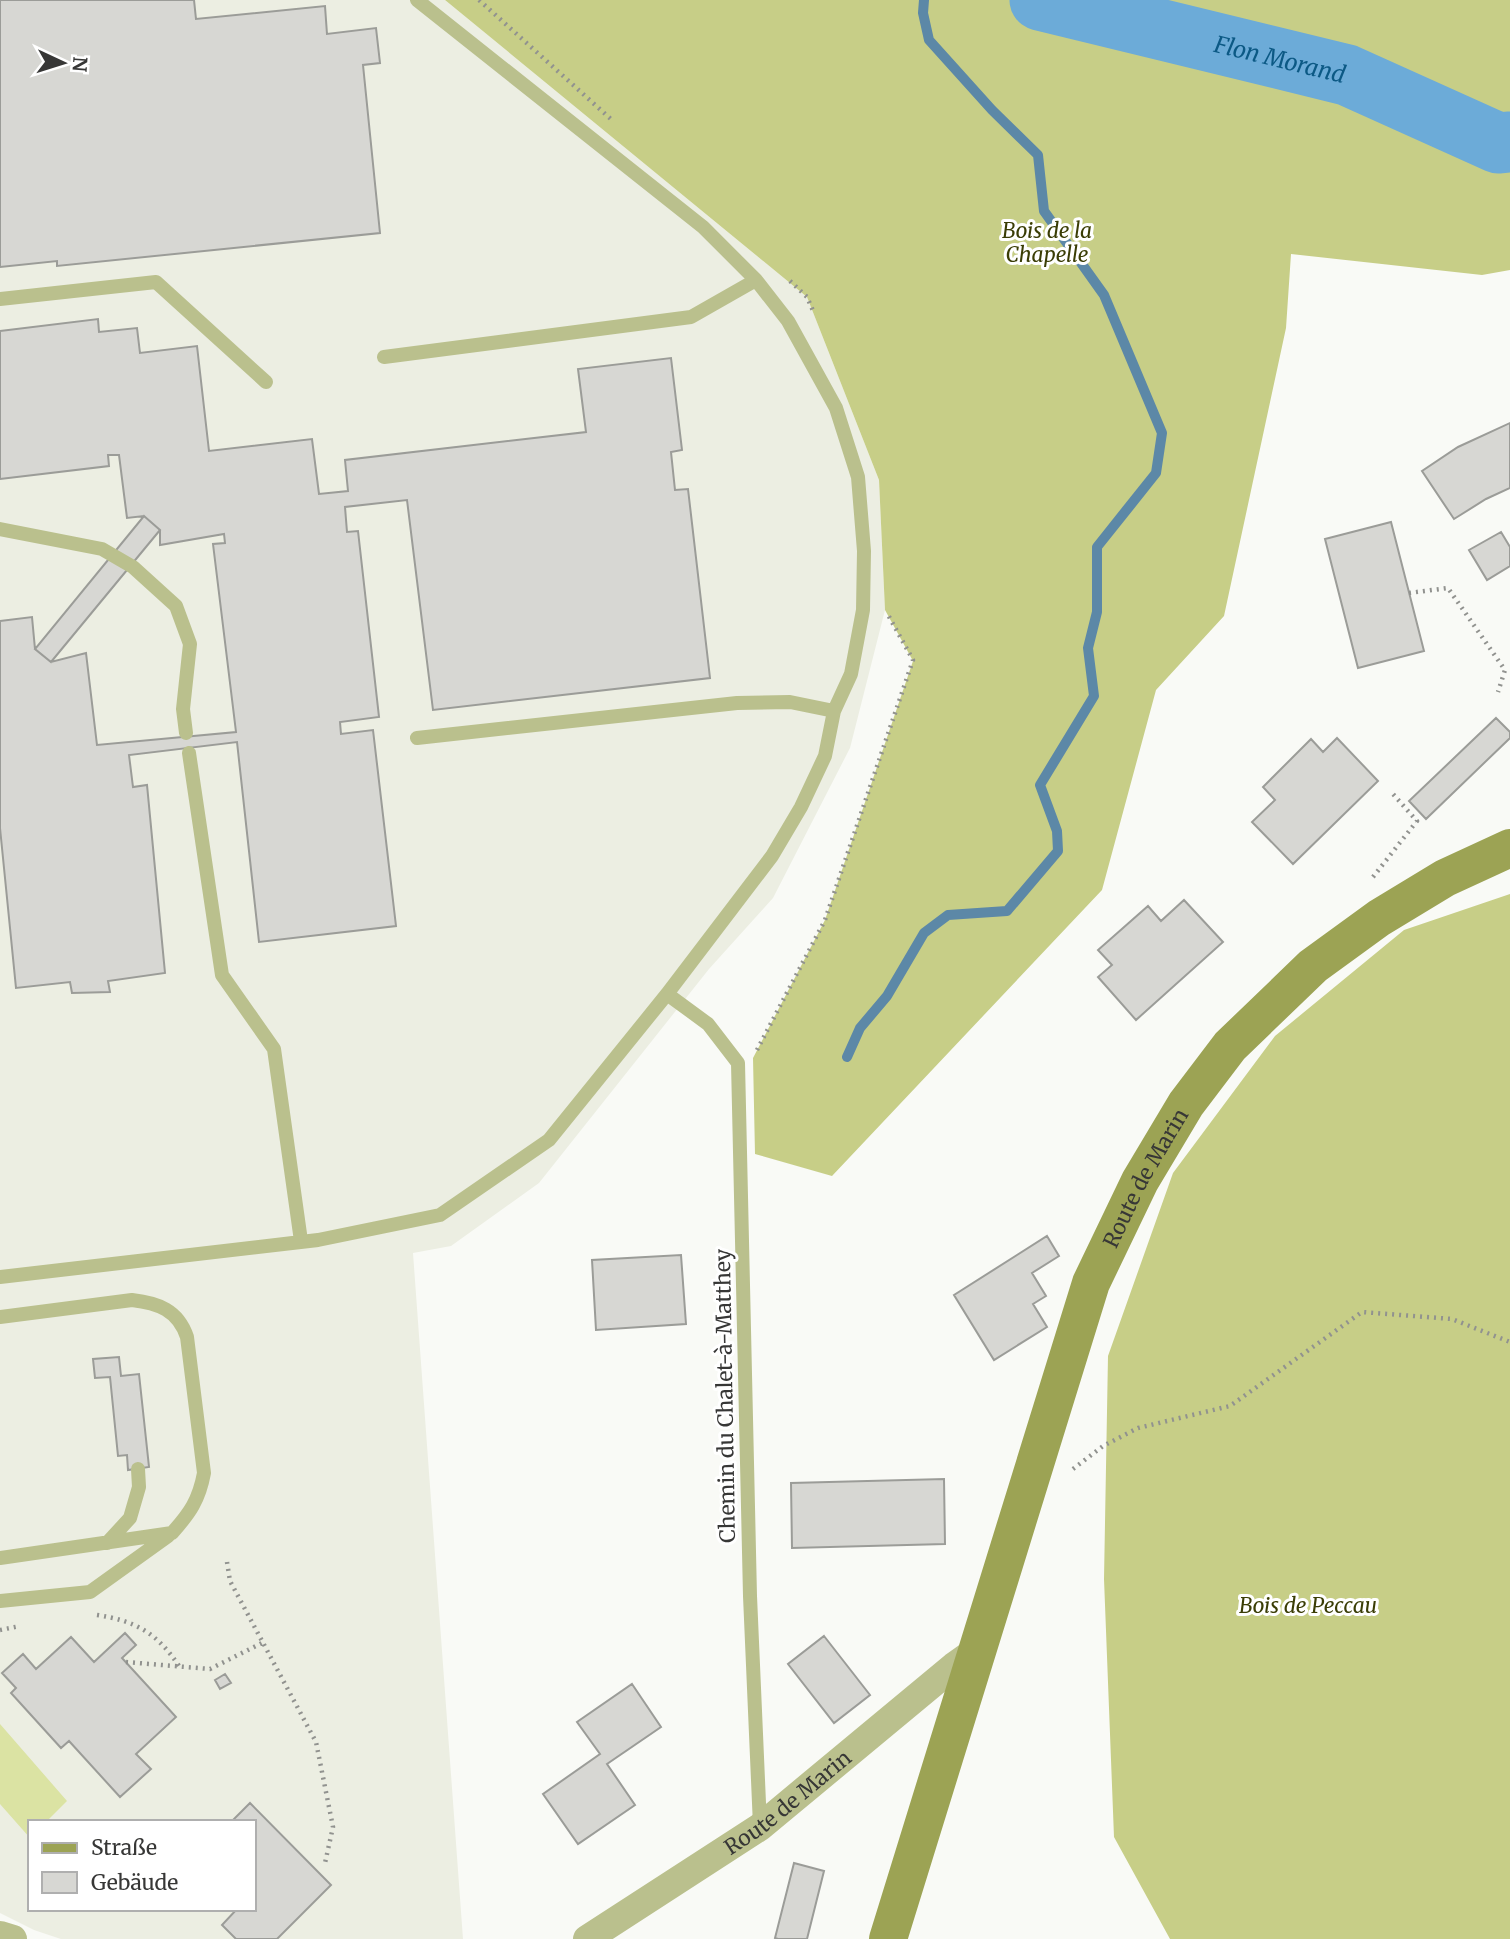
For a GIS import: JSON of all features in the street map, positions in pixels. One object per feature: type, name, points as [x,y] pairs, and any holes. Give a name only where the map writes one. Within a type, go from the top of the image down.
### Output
[{"type":"main road","name":"Route de Marin","points":[[888,1939],[1091,1283],[1140,1181],[1186,1104],[1230,1046],[1314,966],[1379,918],[1445,878],[1510,848]]},
{"type":"street","name":"Route de Marin","points":[[587,1939],[760,1827],[978,1649]]},
{"type":"street","points":[[0,1935],[13,1939]]},
{"type":"lane","points":[[0,1277],[318,1240],[440,1215],[549,1140],[667,994],[772,856],[801,807],[825,756],[834,711],[851,674],[863,610],[864,551],[858,477],[836,408],[788,321],[756,280],[703,228],[417,0]]},
{"type":"lane","points":[[384,357],[691,317],[756,280]]},
{"type":"lane","points":[[0,299],[156,282],[266,382]]},
{"type":"lane","points":[[0,529],[102,550],[133,567],[176,606],[190,644],[183,709],[186,733]]},
{"type":"lane","points":[[417,738],[737,704],[790,702],[834,711]]},
{"type":"lane","points":[[189,753],[222,975],[274,1049],[301,1241]]},
{"type":"lane","name":"Chemin du Chalet-à-Matthey","points":[[667,994],[708,1024],[738,1063],[750,1596],[760,1827]]},
{"type":"lane","points":[[0,1317],[132,1300],[152,1302],[171,1311],[184,1327],[193,1375],[204,1473],[201,1489],[191,1511],[172,1533],[90,1592],[0,1601]]},
{"type":"lane","points":[[107,1543],[130,1518],[139,1487],[138,1469]]},
{"type":"lane","points":[[0,1558],[172,1533]]},
{"type":"path","points":[[479,0],[622,130]]},
{"type":"path","points":[[787,278],[807,297],[817,321]]},
{"type":"path","points":[[1409,593],[1448,588],[1505,670],[1498,692]]},
{"type":"path","points":[[753,1058],[825,919],[913,660],[885,610]]},
{"type":"path","points":[[1370,881],[1417,821],[1393,794]]},
{"type":"path","points":[[1072,1470],[1103,1446],[1138,1428],[1230,1406],[1362,1312],[1452,1318],[1510,1342]]},
{"type":"path","points":[[227,1562],[230,1581],[316,1742],[333,1826],[325,1863]]},
{"type":"path","points":[[85,1615],[121,1619],[143,1629],[165,1645],[179,1666]]},
{"type":"path","points":[[0,1630],[23,1625]]},
{"type":"path","points":[[126,1662],[209,1669],[262,1643]]},
{"type":"shaded area","points":[[0,0],[445,0],[807,297],[879,480],[885,610],[850,748],[773,898],[709,969],[539,1183],[451,1246],[413,1253],[463,1939],[61,1939],[34,1930],[0,1913]]},
{"type":"green space","name":"Bois de la Chapelle","points":[[445,0],[1510,0],[1510,270],[1482,275],[1291,254],[1286,328],[1224,616],[1156,690],[1102,890],[832,1176],[755,1154],[753,1058],[825,920],[913,661],[885,610],[879,480],[807,297]]},
{"type":"green space","name":"Bois de Peccau","points":[[1510,894],[1510,1939],[1170,1939],[1114,1837],[1104,1579],[1108,1356],[1173,1173],[1275,1036],[1404,930]]},
{"type":"green space","points":[[0,1724],[67,1801],[48,1820],[28,1820],[28,1836],[0,1804]]},
{"type":"building","points":[[0,0],[194,0],[196,19],[325,6],[327,34],[376,28],[380,63],[363,65],[380,233],[57,266],[57,261],[0,267]]},
{"type":"building","points":[[98,319],[99,332],[137,328],[140,353],[197,346],[209,451],[312,439],[319,494],[348,491],[345,460],[586,432],[578,369],[671,358],[682,450],[671,452],[675,490],[688,489],[710,678],[433,710],[407,500],[345,507],[347,532],[358,531],[379,717],[340,722],[341,734],[373,730],[396,926],[259,942],[237,742],[129,755],[133,787],[147,785],[165,973],[108,981],[110,992],[72,993],[70,982],[16,988],[0,828],[0,621],[32,617],[35,649],[51,662],[86,653],[97,745],[236,732],[213,544],[225,543],[224,534],[160,545],[160,530],[144,516],[127,518],[119,455],[108,455],[109,466],[0,479],[0,331]]},
{"type":"building","points":[[1510,423],[1510,488],[1454,519],[1422,471],[1458,447]]},
{"type":"building","points":[[144,516],[160,530],[51,662],[35,649]]},
{"type":"building","points":[[1391,522],[1424,651],[1358,668],[1325,539]]},
{"type":"building","points":[[1501,532],[1510,547],[1510,566],[1487,580],[1469,550]]},
{"type":"building","points":[[1496,718],[1510,732],[1510,738],[1426,819],[1409,801]]},
{"type":"building","points":[[1337,738],[1378,781],[1293,864],[1252,822],[1275,800],[1263,787],[1311,739],[1323,752]]},
{"type":"building","points":[[1184,900],[1223,942],[1136,1020],[1098,977],[1112,965],[1098,950],[1148,906],[1161,921]]},
{"type":"building","points":[[1047,1236],[1059,1256],[1032,1273],[1046,1296],[1033,1304],[1047,1327],[994,1360],[954,1295]]},
{"type":"building","points":[[681,1255],[686,1324],[596,1330],[592,1260]]},
{"type":"building","points":[[119,1357],[121,1376],[139,1374],[149,1467],[128,1470],[127,1455],[118,1456],[110,1377],[95,1378],[93,1359]]},
{"type":"building","points":[[944,1479],[945,1544],[792,1548],[791,1483]]},
{"type":"building","points":[[125,1633],[136,1645],[122,1658],[176,1717],[136,1754],[151,1769],[120,1797],[69,1741],[61,1748],[11,1693],[16,1688],[2,1673],[23,1654],[36,1669],[71,1637],[94,1662]]},
{"type":"building","points":[[824,1636],[870,1695],[834,1723],[788,1664]]},
{"type":"building","points":[[225,1674],[231,1683],[220,1689],[215,1680]]},
{"type":"building","points":[[632,1684],[661,1727],[607,1764],[635,1805],[578,1844],[543,1794],[600,1754],[577,1722]]},
{"type":"building","points":[[250,1803],[331,1885],[277,1939],[236,1939],[222,1925],[235,1911],[256,1911],[256,1820],[233,1820]]},
{"type":"building","points":[[794,1863],[824,1871],[807,1939],[778,1939],[775,1938]]},
{"type":"waterway","points":[[847,1057],[860,1028],[887,996],[924,933],[948,915],[1007,911],[1058,851],[1057,831],[1040,785],[1094,696],[1088,648],[1097,612],[1097,547],[1156,473],[1162,433],[1104,295],[1044,211],[1038,155],[992,110],[929,40],[923,13],[924,0]]},
{"type":"waterway","name":"Flon Morand","points":[[1040,0],[1347,75],[1498,143],[1510,142]]}]
